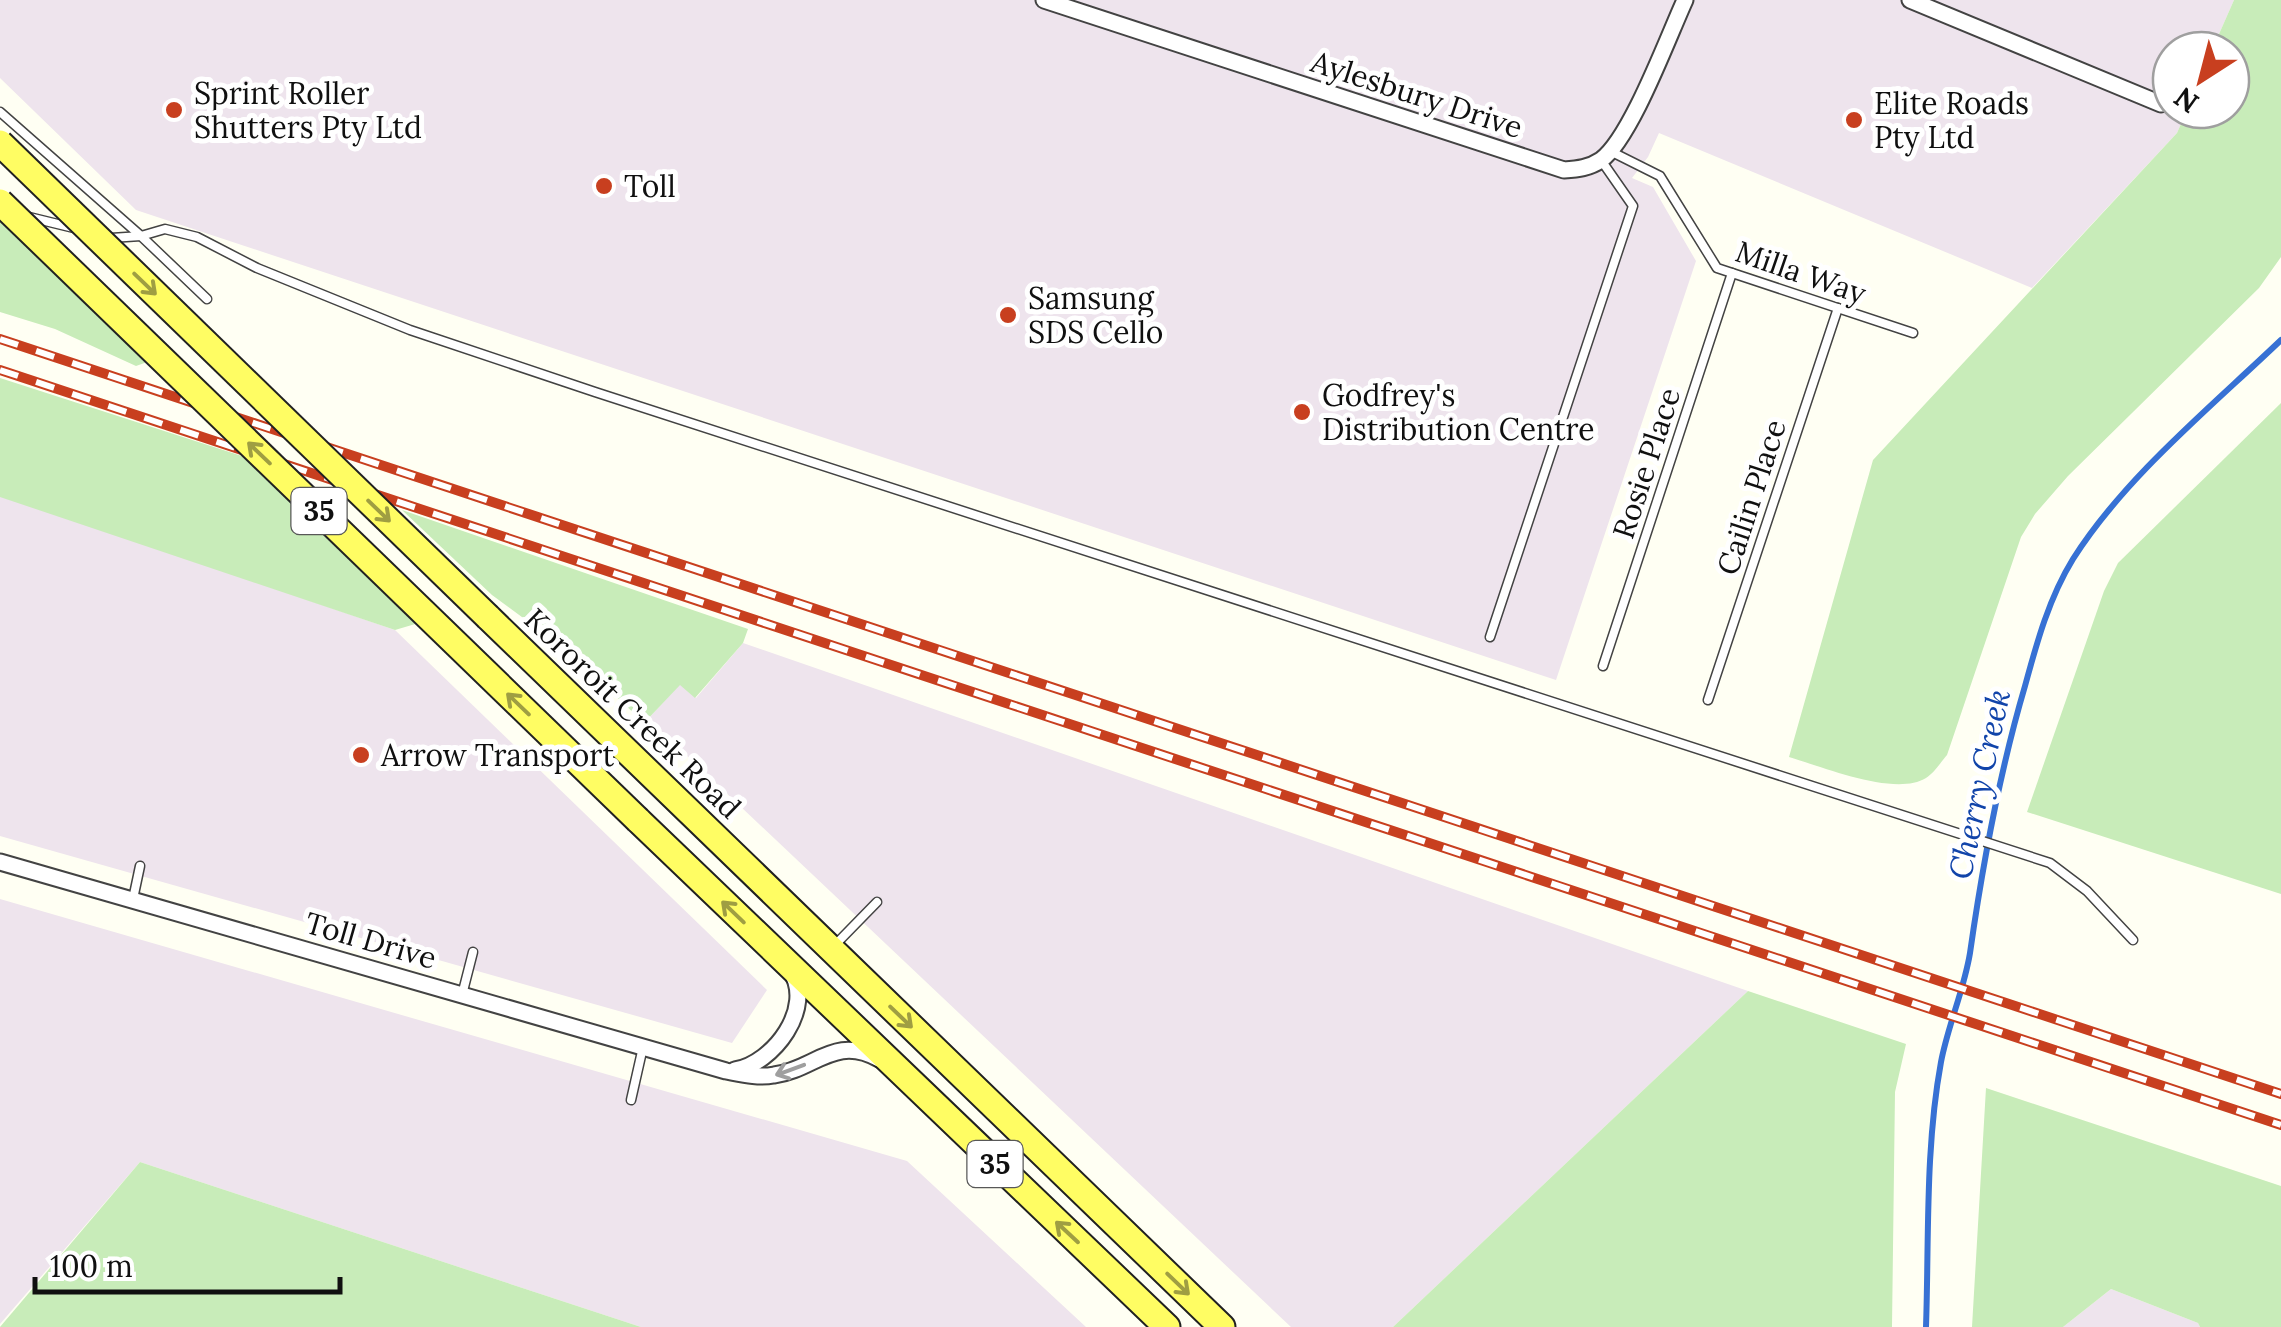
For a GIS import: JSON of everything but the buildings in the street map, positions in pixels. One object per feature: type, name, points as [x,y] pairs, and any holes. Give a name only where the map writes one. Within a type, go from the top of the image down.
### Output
[{"type":"main road","name":"Kororoit Creek Road","points":[[0,144],[1222,1327]]},
{"type":"main road","name":"35","points":[[0,202],[908,1082],[1168,1327]]},
{"type":"street","name":"Aylesbury Drive","points":[[1044,0],[1548,166],[1580,170],[1605,156]]},
{"type":"street","points":[[1605,156],[1634,111],[1685,0]]},
{"type":"street","points":[[1910,0],[2151,100]]},
{"type":"street","name":"Toll Drive","points":[[0,862],[726,1071],[773,1076],[824,1054],[854,1050],[874,1055],[908,1082]]},
{"type":"street","points":[[726,1071],[756,1064],[779,1044],[788,1028],[795,1009],[794,975],[780,957]]},
{"type":"lane","points":[[0,112],[208,299]]},
{"type":"lane","name":"Milla Way","points":[[1605,156],[1660,176],[1716,268],[1913,333]]},
{"type":"lane","points":[[1490,637],[1633,206],[1605,156]]},
{"type":"lane","points":[[0,210],[119,240],[165,229],[197,237],[257,268],[410,330],[2050,863],[2086,891],[2134,940]]},
{"type":"lane","name":"Rosie Place","points":[[1603,666],[1732,273]]},
{"type":"lane","name":"Cailin Place","points":[[1708,700],[1838,308]]},
{"type":"lane","points":[[133,899],[140,866]]},
{"type":"lane","points":[[830,950],[877,902]]},
{"type":"lane","points":[[462,994],[473,952]]},
{"type":"lane","points":[[631,1100],[643,1047]]},
{"type":"shaded area","points":[[0,0],[2234,0],[2221,30],[2151,30],[2151,130],[2178,130],[2177,133],[2032,288],[1659,133],[1632,178],[1653,187],[1696,261],[1556,680],[136,210],[0,78]]},
{"type":"shaded area","points":[[0,494],[395,630],[767,990],[732,1043],[0,836]]},
{"type":"shaded area","points":[[743,643],[1748,991],[1393,1327],[1291,1327],[648,719],[680,684],[696,698]]},
{"type":"shaded area","points":[[0,899],[907,1161],[1086,1327],[641,1327],[140,1162],[0,1324]]},
{"type":"shaded area","points":[[2111,1289],[2198,1323],[2200,1327],[2063,1327]]},
{"type":"green space","points":[[2234,0],[2281,0],[2281,257],[2259,288],[2068,476],[2035,514],[2021,537],[1947,755],[1932,773],[1913,783],[1878,782],[1789,757],[1873,460],[2178,130],[2251,130],[2251,30],[2221,30]]},
{"type":"green space","points":[[0,217],[150,361],[136,366],[55,329],[0,312]]},
{"type":"green space","points":[[0,378],[248,458],[422,622],[395,630],[0,497]]},
{"type":"green space","points":[[2281,403],[2281,894],[2027,812],[2104,591],[2118,563]]},
{"type":"green space","points":[[402,510],[748,629],[743,643],[695,698],[680,685],[644,723],[572,654],[492,595]]},
{"type":"green space","points":[[1748,991],[1906,1044],[1895,1092],[1892,1327],[1393,1327]]},
{"type":"green space","points":[[1986,1088],[2281,1186],[2281,1327],[2200,1327],[2111,1289],[2063,1327],[1972,1327]]},
{"type":"green space","points":[[140,1162],[641,1327],[0,1327]]},
{"type":"waterway","name":"Cherry Creek","points":[[1926,1327],[1930,1161],[1941,1062],[1967,967],[2007,752],[2044,621],[2073,559],[2118,500],[2170,444],[2281,340]]},
{"type":"railway","points":[[0,339],[2281,1094]]},
{"type":"railway","points":[[0,370],[2281,1125]]},
{"type":"place","name":"Sprint Roller Shutters Pty Ltd","points":[[174,110]]},
{"type":"place","name":"Elite Roads Pty Ltd","points":[[1854,120]]},
{"type":"place","name":"Toll","points":[[604,186]]},
{"type":"place","name":"Samsung SDS Cello","points":[[1008,315]]},
{"type":"place","name":"Godfrey's Distribution Centre","points":[[1302,412]]},
{"type":"place","name":"Arrow Transport","points":[[361,755]]}]
